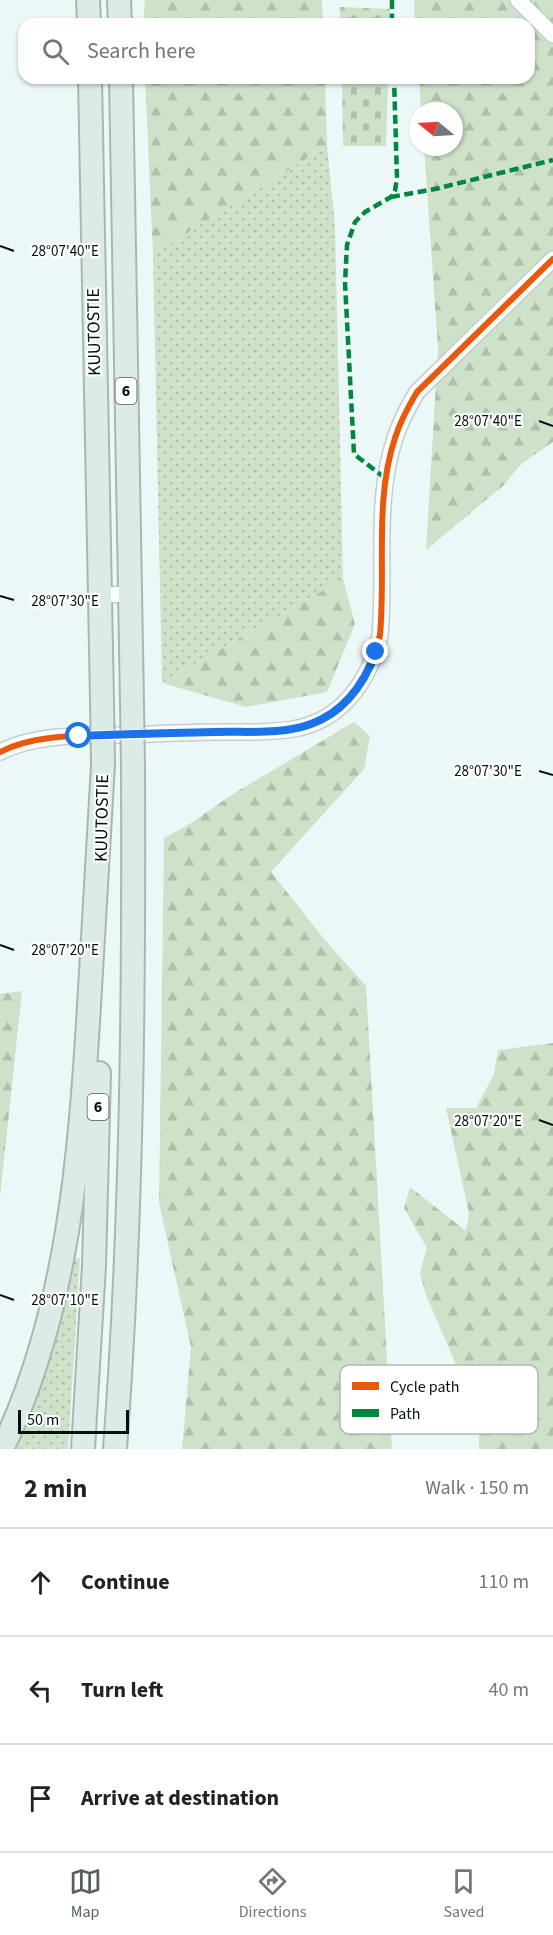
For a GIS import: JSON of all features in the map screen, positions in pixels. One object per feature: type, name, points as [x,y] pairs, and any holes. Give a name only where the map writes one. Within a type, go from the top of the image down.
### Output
[{"type":"highway","points":[[88,0],[89,18]]},
{"type":"highway","points":[[119,0],[120,18]]},
{"type":"highway","name":"KUUTOSTIE","points":[[83,1449],[94,1266],[100,1045],[103,765],[90,84]]},
{"type":"highway","name":"KUUTOSTIE","points":[[116,1448],[126,1252],[134,956],[133,766],[120,84]]},
{"type":"highway","points":[[2,1449],[35,1370],[57,1290],[77,1159],[84,1088],[103,765]]},
{"type":"street","points":[[518,0],[553,35]]},
{"type":"street","points":[[0,752],[22,743],[79,736],[287,730],[312,724],[343,706],[368,673],[378,644],[382,616],[385,488],[394,438],[405,413],[417,392],[553,260]]},
{"type":"street","points":[[100,595],[130,594]]},
{"type":"green space","points":[[145,0],[322,0],[323,18],[144,18]]},
{"type":"green space","points":[[414,0],[553,0],[553,442],[521,464],[504,485],[426,550],[438,348],[425,156],[463,156],[463,102],[420,102],[419,84],[535,84],[535,18],[415,18]]},
{"type":"green space","points":[[340,7],[390,9],[390,18],[340,18]]},
{"type":"green space","points":[[145,84],[325,84],[327,146],[153,254]]},
{"type":"green space","points":[[342,84],[388,84],[386,146],[343,146]]},
{"type":"green space","points":[[327,146],[335,226],[343,579],[162,683],[153,254]]},
{"type":"green space","points":[[343,579],[355,624],[327,692],[246,707],[162,683]]},
{"type":"green space","points":[[354,722],[370,736],[364,769],[271,872],[325,940],[366,986],[387,1365],[340,1365],[340,1434],[391,1434],[392,1449],[182,1449],[191,1347],[159,1203],[164,838],[188,825],[233,794]]},
{"type":"green space","points":[[22,991],[0,1197],[0,994]]},
{"type":"green space","points":[[553,1043],[553,1449],[479,1449],[479,1434],[538,1434],[538,1365],[456,1365],[426,1295],[420,1273],[427,1248],[404,1208],[410,1187],[466,1231],[469,1213],[446,1108],[476,1108],[494,1074],[498,1050]]},
{"type":"green space","points":[[80,1258],[68,1449],[13,1449],[44,1379],[60,1326],[73,1259]]},
{"type":"marked path","points":[[392,0],[392,18]]},
{"type":"marked path","points":[[385,478],[354,454],[345,283],[347,245],[355,222],[365,212],[391,197],[395,191],[397,178],[394,84]]},
{"type":"marked path","points":[[391,197],[435,189],[553,160]]},
{"type":"cycle path","points":[[0,752],[30,741],[61,737],[293,729],[310,725],[339,708],[351,696],[369,668],[380,635],[385,486],[395,438],[404,415],[417,392],[553,259]]},
{"type":"route","points":[[79,736],[296,729],[327,717],[343,706],[368,673],[376,652]]}]
